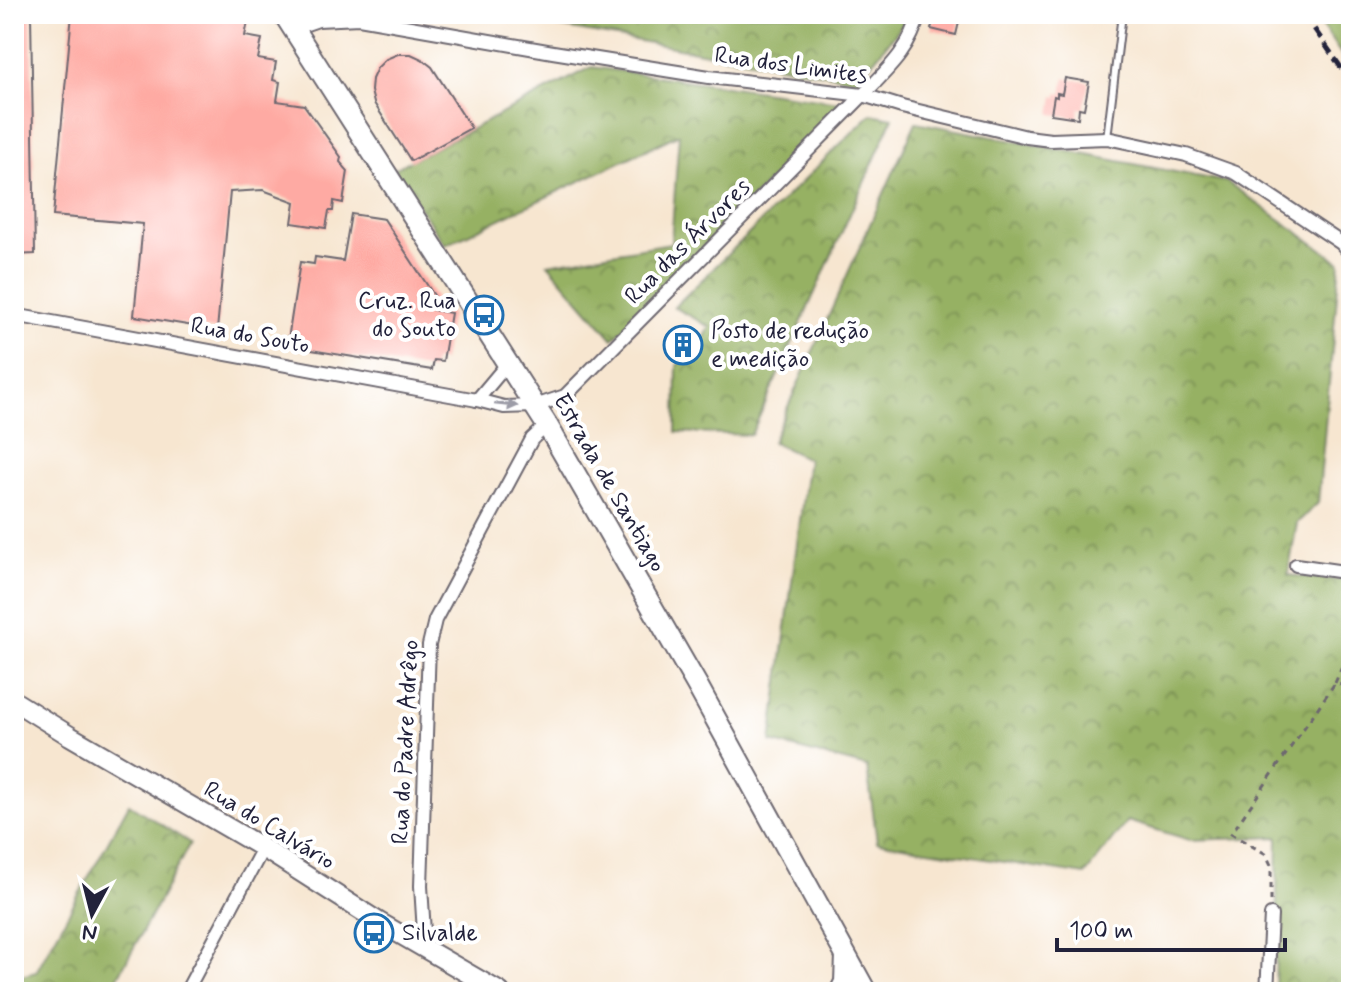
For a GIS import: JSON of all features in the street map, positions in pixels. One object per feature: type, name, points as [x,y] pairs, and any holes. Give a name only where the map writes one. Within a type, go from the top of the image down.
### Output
[{"type":"main road","name":"Estrada de Santiago","points":[[288,21],[547,425],[697,685],[866,992]]},
{"type":"main road","name":"Rua do Calvário","points":[[14,701],[500,992]]},
{"type":"main road","points":[[839,992],[844,982],[845,955]]},
{"type":"street","name":"Rua das Árvores","points":[[535,406],[565,396],[863,95],[900,57],[919,14]]},
{"type":"street","name":"Rua dos Limites","points":[[288,21],[319,17],[359,18],[678,72],[863,95],[1027,137],[1051,140],[1107,138],[1186,155],[1236,173],[1341,243],[1351,254]]},
{"type":"street","name":"Rua do Souto","points":[[14,315],[504,407],[535,406]]},
{"type":"street","points":[[477,400],[508,363]]},
{"type":"street","name":"Rua do Padre Adrêgo","points":[[425,948],[421,886],[429,645],[435,620],[518,465],[532,439],[547,425]]},
{"type":"street","points":[[1296,565],[1351,573]]},
{"type":"street","points":[[186,992],[263,848]]},
{"type":"street","points":[[1267,992],[1271,915]]},
{"type":"lane","points":[[1107,138],[1122,14]]},
{"type":"path","points":[[1271,915],[1271,865],[1266,854],[1231,834],[1335,683],[1351,646]]},
{"type":"path","points":[[1335,683],[1351,688]]},
{"type":"green space","points":[[488,14],[908,14],[858,80]]},
{"type":"green space","points":[[1314,14],[1351,14],[1351,69]]},
{"type":"green space","points":[[592,67],[846,103],[613,339],[548,264],[671,243],[679,134],[445,245],[394,169]]},
{"type":"green space","points":[[871,114],[893,118],[751,435],[676,432],[677,365],[695,356],[710,327],[674,307]]},
{"type":"green space","points":[[916,122],[1227,182],[1340,262],[1318,503],[1297,523],[1288,575],[1351,581],[1351,992],[1275,992],[1278,837],[1190,840],[1127,821],[1085,875],[877,842],[867,767],[771,742],[808,459],[772,442]]},
{"type":"green space","points":[[129,804],[190,843],[113,986],[120,992],[14,992],[14,978],[36,972]]},
{"type":"building","points":[[14,14],[31,14],[35,254],[14,255]]},
{"type":"building","points":[[72,14],[235,14],[249,17],[245,36],[262,39],[258,59],[276,62],[273,80],[280,82],[277,101],[304,105],[348,171],[343,203],[334,201],[326,228],[292,223],[295,202],[263,190],[230,192],[217,330],[134,316],[143,224],[53,216]]},
{"type":"building","points":[[935,14],[960,18],[956,35],[931,29]]},
{"type":"building","points":[[398,54],[411,54],[432,67],[471,128],[411,161],[374,103],[371,91],[377,68],[386,59]]},
{"type":"building","points":[[1065,78],[1089,82],[1084,109],[1079,108],[1078,118],[1051,114],[1054,96],[1062,94]]},
{"type":"building","points":[[351,214],[384,219],[435,297],[433,310],[451,313],[443,361],[434,360],[432,370],[287,346],[300,262],[314,264],[315,257],[343,261]]},
{"type":"building","name":"Posto de redução e medição","points":[[676,335],[691,335],[691,355],[675,355]]},
{"type":"building","points":[[465,977],[488,992],[456,992]]},
{"type":"railway","points":[[1304,14],[1351,82]]},
{"type":"place","name":"Cruz. Rua do Souto","points":[[484,315]]},
{"type":"place","name":"Posto de redução e medição","points":[[683,345]]},
{"type":"place","name":"Silvalde","points":[[374,933]]}]
